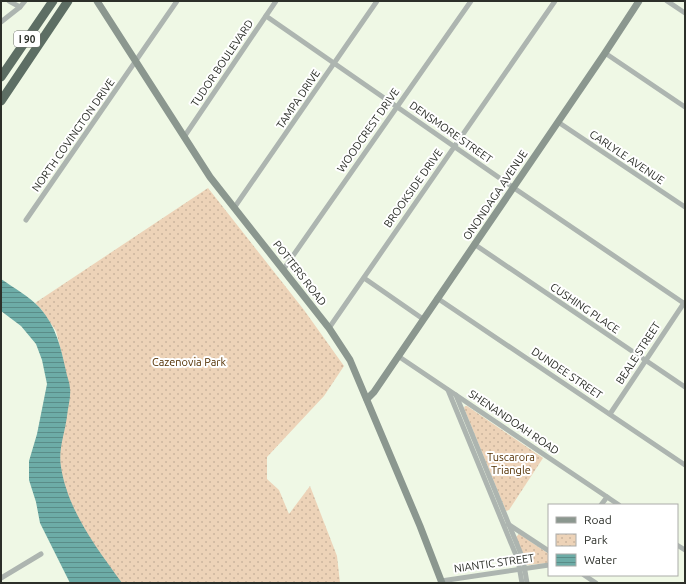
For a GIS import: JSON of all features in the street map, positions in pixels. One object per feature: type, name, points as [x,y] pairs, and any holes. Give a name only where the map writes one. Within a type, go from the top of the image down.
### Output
[{"type":"highway","name":"I 90","points":[[1,77],[53,1]]},
{"type":"highway","points":[[1,101],[21,72],[35,58],[72,2]]},
{"type":"street","points":[[9,1],[20,7]]},
{"type":"street","points":[[1,22],[20,7],[25,1]]},
{"type":"street","name":"POTTERS ROAD","points":[[97,1],[210,177],[329,328],[350,360],[442,582]]},
{"type":"street","name":"NORTH COVINGTON DRIVE","points":[[26,220],[177,1]]},
{"type":"street","name":"TUDOR BOULEVARD","points":[[184,137],[276,1]]},
{"type":"street","name":"TAMPA DRIVE","points":[[234,208],[377,1]]},
{"type":"street","name":"WOODCREST DRIVE","points":[[283,270],[471,1]]},
{"type":"street","name":"BROOKSIDE DRIVE","points":[[329,328],[555,1]]},
{"type":"street","name":"ONONDAGA AVENUE","points":[[367,399],[374,392],[474,244],[514,188],[639,1]]},
{"type":"street","points":[[667,1],[685,13]]},
{"type":"street","name":"DENSMORE STREET","points":[[266,16],[454,147],[684,303]]},
{"type":"street","points":[[605,53],[685,106]]},
{"type":"street","name":"CARLYLE AVENUE","points":[[558,122],[685,208]]},
{"type":"street","name":"CUSHING PLACE","points":[[474,244],[685,388]]},
{"type":"street","points":[[364,278],[423,319]]},
{"type":"street","name":"DUNDEE STREET","points":[[437,298],[685,465]]},
{"type":"street","name":"BEALE STREET","points":[[610,414],[684,303]]},
{"type":"street","name":"SHENANDOAH ROAD","points":[[398,356],[618,504]]},
{"type":"street","points":[[448,389],[522,568],[526,583]]},
{"type":"street","points":[[455,394],[523,559],[522,583]]},
{"type":"street","points":[[602,504],[607,497]]},
{"type":"street","points":[[501,519],[548,550]]},
{"type":"street","points":[[1,578],[41,554]]},
{"type":"street","name":"NIANTIC STREET","points":[[442,582],[522,568],[548,565]]},
{"type":"street","points":[[586,576],[596,583]]},
{"type":"green space","name":"Cazenovia Park","points":[[208,188],[304,310],[344,366],[324,396],[267,457],[267,479],[279,490],[289,514],[310,486],[337,556],[340,583],[67,583],[79,576],[55,459],[63,358],[56,331],[35,303]]},
{"type":"green space","name":"Tuscarora Triangle","points":[[465,406],[543,458],[509,510],[506,511],[464,408]]},
{"type":"green space","points":[[519,534],[548,553],[548,563],[527,565],[516,537]]},
{"type":"water","points":[[1,279],[36,304],[46,315],[54,330],[62,354],[70,387],[70,399],[60,454],[61,467],[65,483],[70,499],[84,528],[122,583],[70,583],[40,523],[36,502],[29,480],[29,461],[37,434],[47,384],[42,360],[36,344],[21,326],[1,311]]}]
